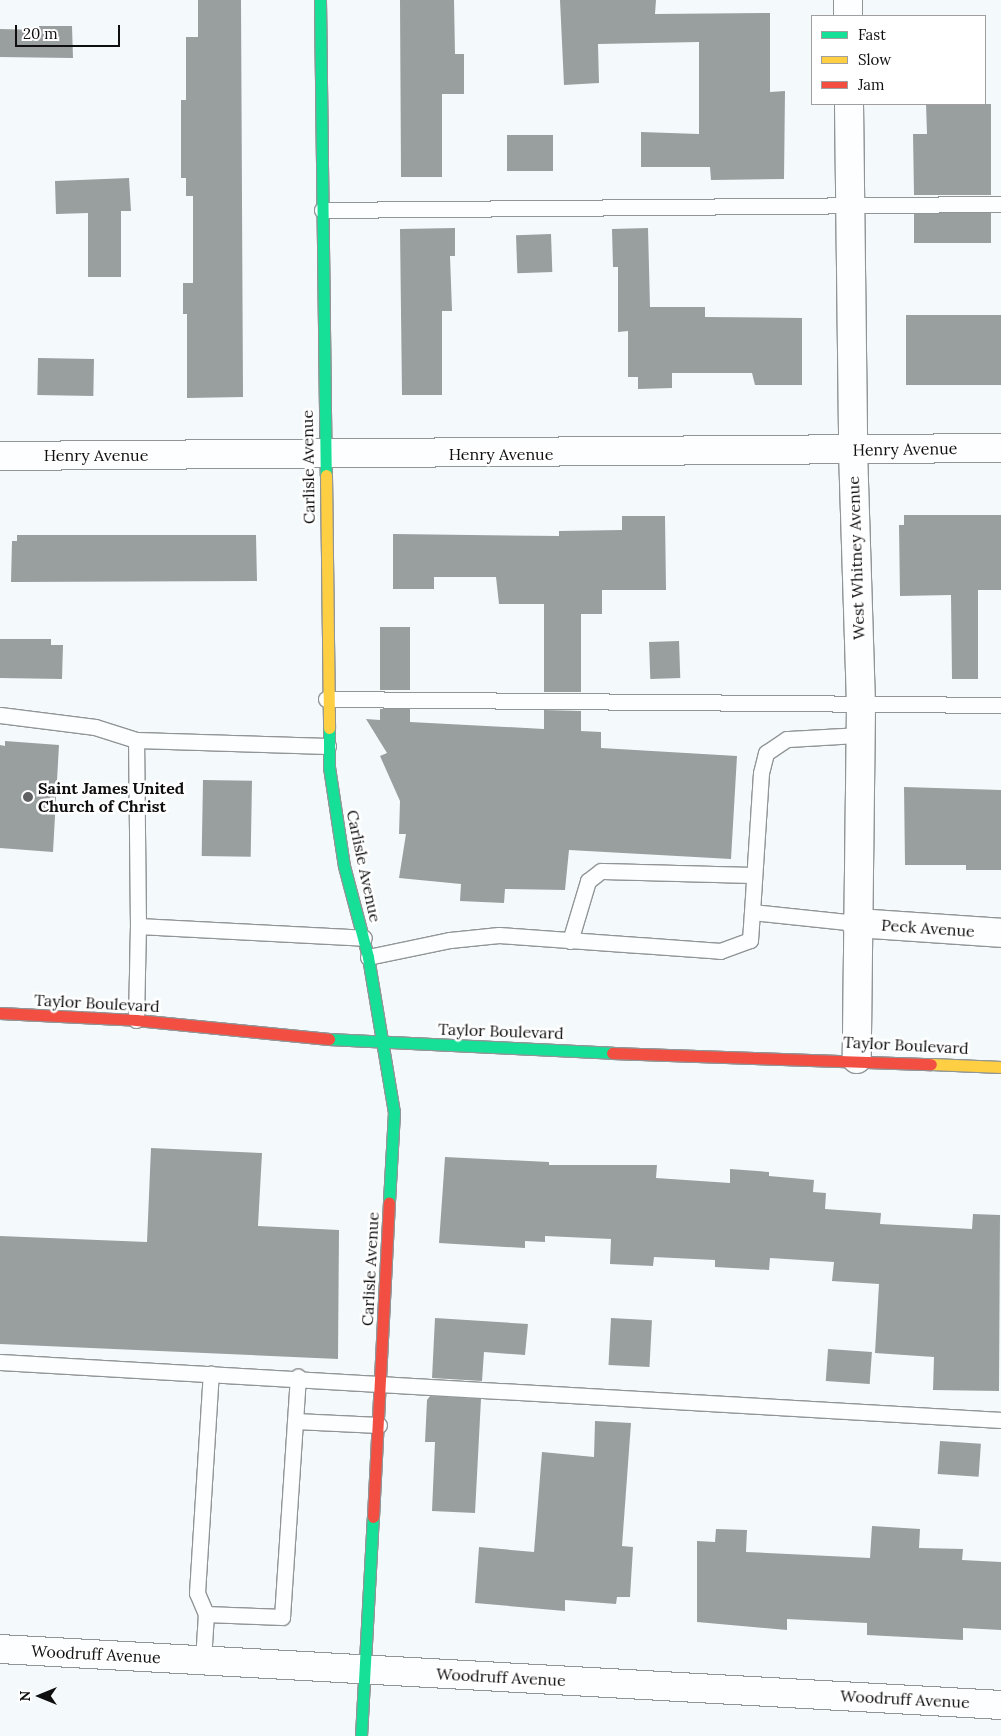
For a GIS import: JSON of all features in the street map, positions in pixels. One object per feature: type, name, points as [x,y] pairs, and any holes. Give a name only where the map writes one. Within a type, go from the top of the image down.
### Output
[{"type":"street","name":"Carlisle Avenue","points":[[320,0],[326,700],[328,746],[344,866],[368,957],[394,1112],[379,1425],[361,1736]]},
{"type":"street","points":[[848,0],[848,15]]},
{"type":"street","name":"West Whitney Avenue","points":[[849,105],[853,450],[861,707],[858,735],[857,1059]]},
{"type":"street","name":"Henry Avenue","points":[[0,456],[1001,448]]},
{"type":"street","name":"Peck Avenue","points":[[856,923],[1001,933]]},
{"type":"street","name":"Taylor Boulevard","points":[[0,1013],[136,1020],[382,1044],[857,1059],[1001,1066]]},
{"type":"street","name":"Woodruff Avenue","points":[[0,1649],[1001,1705]]},
{"type":"lane","points":[[322,210],[850,207],[1001,204]]},
{"type":"lane","points":[[326,700],[861,707],[1001,705]]},
{"type":"lane","points":[[0,715],[95,727],[136,740],[190,740],[328,746]]},
{"type":"lane","points":[[368,957],[450,940],[499,936],[720,950],[750,940],[761,773],[766,753],[787,739],[858,735]]},
{"type":"lane","points":[[136,740],[138,926],[136,1020]]},
{"type":"lane","points":[[570,941],[588,881],[601,871],[754,875]]},
{"type":"lane","points":[[752,912],[856,923]]},
{"type":"lane","points":[[138,926],[364,938]]},
{"type":"lane","points":[[0,1362],[298,1377],[1001,1420]]},
{"type":"lane","points":[[203,1660],[206,1614],[197,1593],[210,1373]]},
{"type":"lane","points":[[206,1614],[282,1617],[298,1377]]},
{"type":"lane","points":[[295,1421],[379,1425]]},
{"type":"building","points":[[198,0],[241,0],[243,397],[187,398],[187,314],[183,314],[183,283],[193,283],[193,196],[186,196],[186,178],[181,178],[181,100],[186,100],[186,37],[198,37]]},
{"type":"building","points":[[400,0],[454,0],[455,54],[464,54],[464,94],[442,94],[442,177],[401,177]]},
{"type":"building","points":[[560,0],[656,0],[655,14],[770,13],[770,92],[785,91],[784,179],[711,180],[710,167],[641,167],[641,132],[699,134],[699,42],[598,44],[599,83],[564,85]]},
{"type":"building","points":[[39,26],[72,26],[73,58],[0,57],[0,29],[39,30]]},
{"type":"building","points":[[991,104],[991,195],[914,195],[913,134],[927,134],[926,105]]},
{"type":"building","points":[[507,135],[553,135],[553,171],[507,171]]},
{"type":"building","points":[[129,178],[131,211],[121,211],[121,277],[88,277],[88,213],[56,214],[55,181]]},
{"type":"building","points":[[914,213],[991,213],[991,243],[914,243]]},
{"type":"building","points":[[455,228],[455,256],[450,256],[452,311],[442,311],[442,395],[402,395],[400,229]]},
{"type":"building","points":[[648,228],[650,307],[705,307],[705,317],[802,318],[802,385],[755,385],[752,373],[672,373],[672,388],[638,389],[638,377],[628,377],[628,331],[618,332],[618,267],[613,267],[612,229]]},
{"type":"building","points":[[551,234],[552,272],[517,273],[516,235]]},
{"type":"building","points":[[906,315],[1001,315],[1001,385],[906,385]]},
{"type":"building","points":[[38,358],[94,359],[93,396],[37,395]]},
{"type":"building","points":[[904,515],[1001,515],[1001,590],[978,590],[978,679],[952,679],[951,595],[900,596],[899,525],[904,525]]},
{"type":"building","points":[[622,516],[665,516],[666,590],[602,590],[602,614],[581,614],[581,692],[544,692],[544,604],[499,604],[496,577],[434,577],[434,589],[393,589],[393,534],[559,536],[559,531],[622,530]]},
{"type":"building","points":[[17,535],[256,535],[257,581],[11,582],[12,541],[17,541]]},
{"type":"building","points":[[380,627],[410,627],[410,690],[380,690]]},
{"type":"building","points":[[0,639],[51,639],[51,645],[63,645],[62,679],[0,678]]},
{"type":"building","points":[[679,641],[680,678],[650,679],[649,642]]},
{"type":"building","points":[[380,709],[410,709],[410,722],[544,729],[544,710],[581,711],[581,731],[601,732],[601,748],[737,756],[731,859],[569,850],[565,890],[505,889],[504,903],[460,901],[461,884],[399,878],[406,834],[399,834],[400,801],[380,756],[387,753],[366,719],[380,720]]},
{"type":"building","name":"Saint James United Church of Christ","points":[[5,741],[59,745],[53,852],[0,848],[0,745],[5,746]]},
{"type":"building","points":[[203,780],[252,781],[251,857],[202,856]]},
{"type":"building","points":[[904,787],[1001,790],[1001,870],[966,870],[966,865],[905,865]]},
{"type":"building","points":[[151,1148],[262,1153],[258,1226],[339,1230],[338,1359],[0,1344],[0,1236],[147,1242]]},
{"type":"building","points":[[445,1157],[549,1162],[549,1165],[657,1165],[656,1178],[730,1183],[730,1169],[769,1172],[769,1176],[814,1180],[813,1192],[826,1193],[825,1209],[881,1213],[880,1224],[972,1229],[973,1214],[1000,1215],[999,1391],[933,1390],[934,1357],[875,1353],[879,1284],[832,1281],[834,1262],[770,1258],[769,1270],[715,1267],[715,1260],[654,1257],[653,1266],[610,1264],[611,1239],[545,1236],[545,1242],[525,1241],[525,1248],[439,1243]]},
{"type":"building","points":[[435,1318],[528,1324],[525,1355],[484,1352],[482,1381],[432,1378]]},
{"type":"building","points":[[611,1318],[652,1320],[649,1367],[609,1365]]},
{"type":"building","points":[[828,1349],[872,1352],[870,1384],[826,1381]]},
{"type":"building","points":[[430,1396],[481,1399],[475,1513],[432,1511],[435,1442],[425,1442],[427,1400]]},
{"type":"building","points":[[595,1421],[631,1423],[622,1546],[633,1547],[630,1597],[617,1597],[616,1604],[565,1600],[565,1611],[475,1603],[479,1547],[534,1552],[542,1452],[594,1457]]},
{"type":"building","points":[[940,1441],[981,1444],[979,1477],[938,1474]]},
{"type":"building","points":[[872,1526],[920,1529],[919,1548],[963,1549],[962,1560],[1001,1562],[1001,1630],[963,1628],[963,1640],[867,1635],[867,1623],[787,1619],[787,1630],[697,1622],[697,1541],[715,1542],[716,1529],[747,1530],[746,1552],[870,1558]]},
{"type":"traffic: fast","points":[[320,0],[326,475]]},
{"type":"traffic: fast","points":[[329,728],[329,767],[344,866],[368,957],[394,1112],[389,1202]]},
{"type":"traffic: fast","points":[[329,1039],[612,1053]]},
{"type":"traffic: fast","points":[[361,1736],[373,1517]]},
{"type":"traffic: slow","points":[[326,475],[329,728]]},
{"type":"traffic: slow","points":[[931,1064],[1001,1067]]},
{"type":"traffic: jam","points":[[0,1013],[136,1020],[329,1039]]},
{"type":"traffic: jam","points":[[612,1053],[931,1064]]},
{"type":"traffic: jam","points":[[373,1517],[389,1202]]},
{"type":"place","name":"Saint James United Church of Christ","points":[[28,797]]}]
